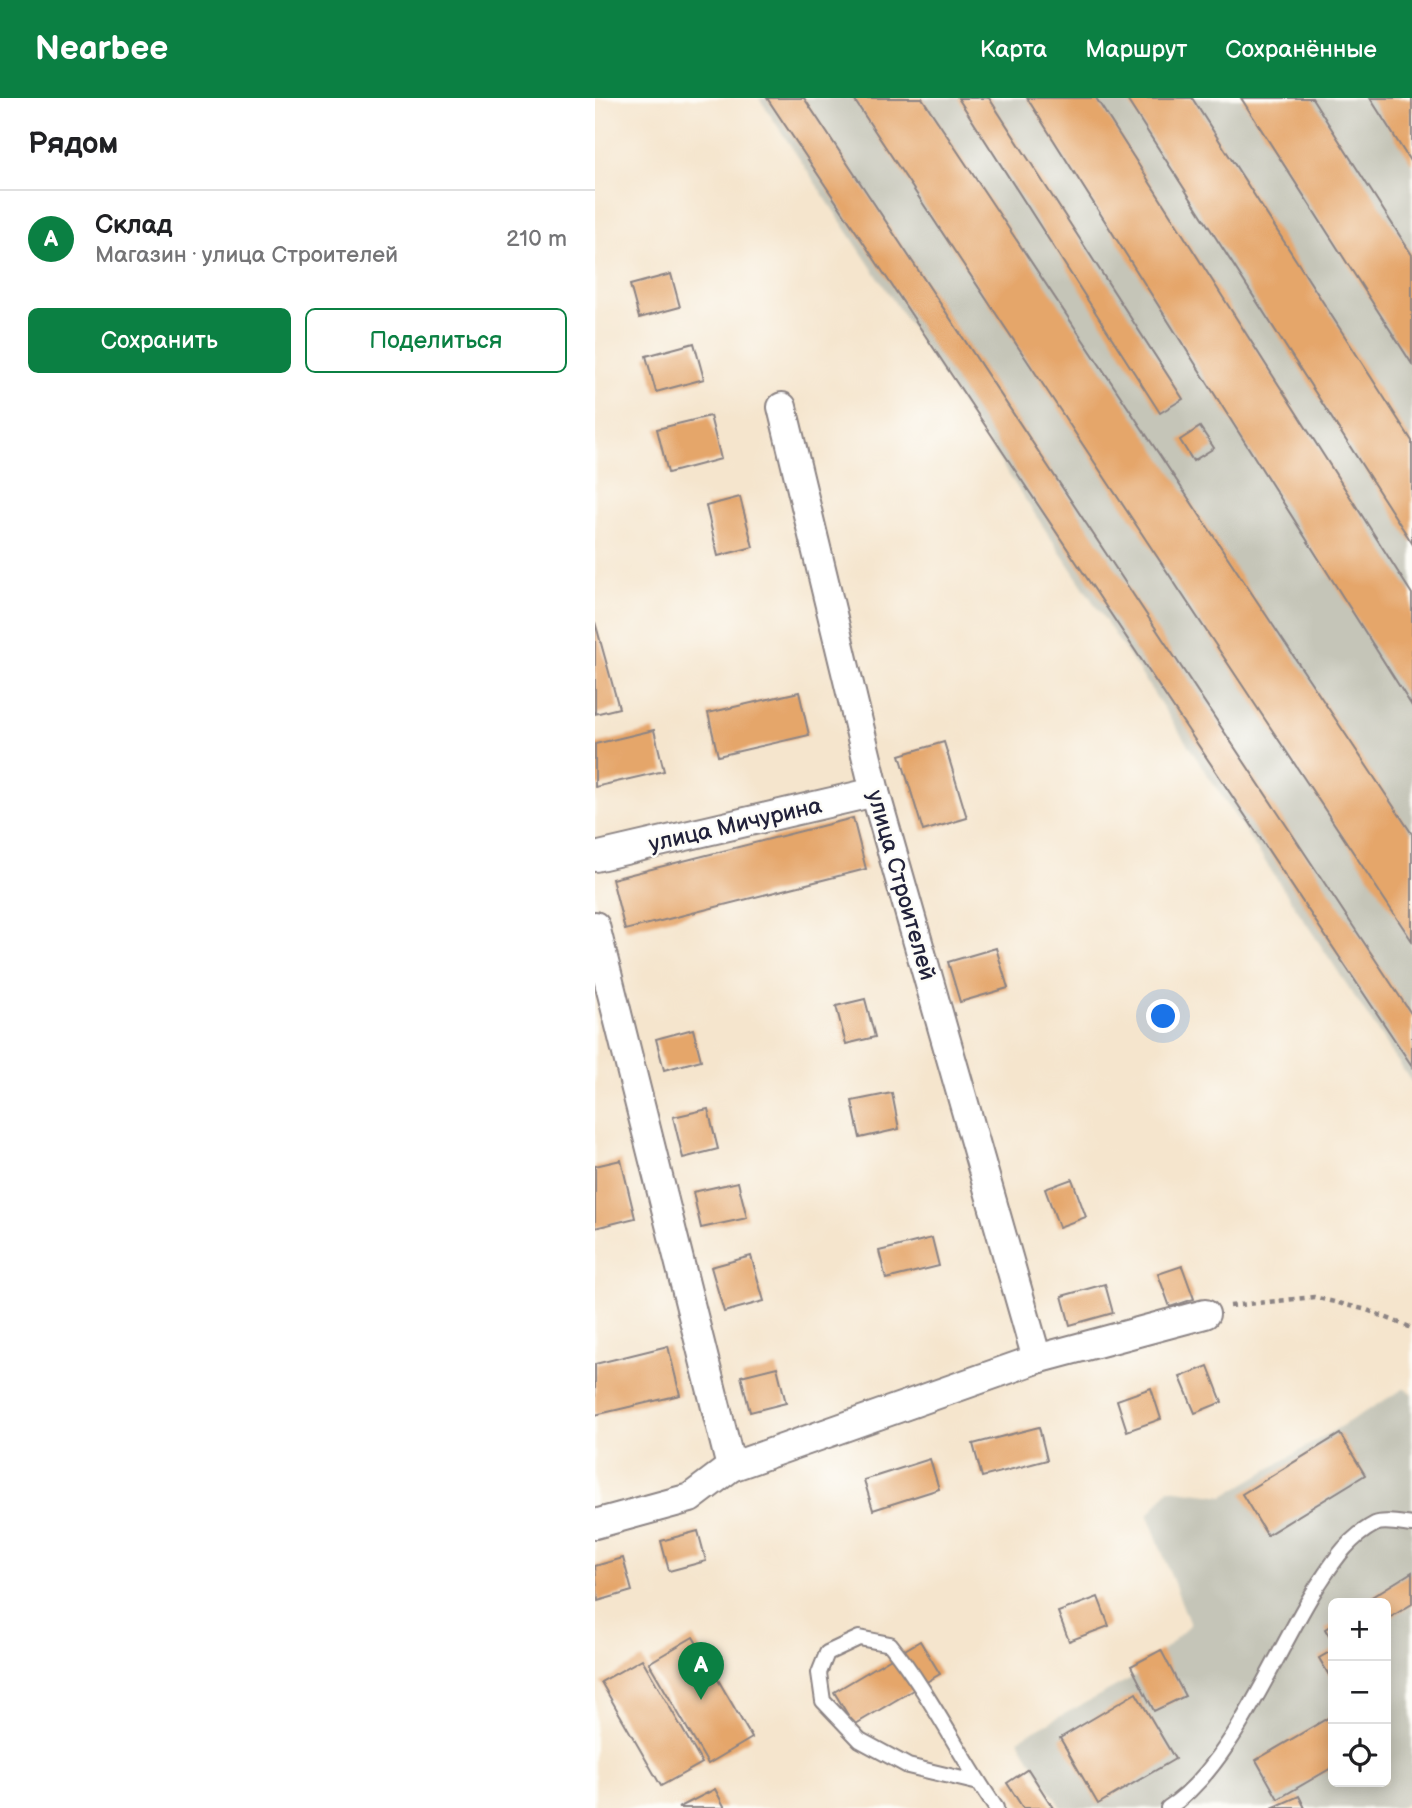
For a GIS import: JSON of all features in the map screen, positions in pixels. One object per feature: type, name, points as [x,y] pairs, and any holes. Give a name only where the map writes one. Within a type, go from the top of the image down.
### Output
[{"type":"street","name":"улица Строителей","points":[[782,407],[875,792],[1037,1359]]},
{"type":"street","name":"улица Мичурина","points":[[595,857],[875,792]]},
{"type":"street","points":[[595,926],[731,1467]]},
{"type":"street","points":[[595,1524],[690,1498],[731,1467],[1037,1359],[1205,1314]]},
{"type":"lane","points":[[1168,1808],[1188,1795],[1241,1724],[1298,1617],[1344,1546],[1378,1523],[1412,1525]]},
{"type":"lane","points":[[979,1783],[908,1766],[860,1740],[823,1701],[819,1673],[827,1653],[859,1638],[890,1644],[916,1676],[947,1735],[996,1808]]},
{"type":"path","points":[[1205,1314],[1233,1304],[1314,1297],[1367,1310],[1412,1328]]},
{"type":"shaded area","points":[[759,98],[1412,98],[1412,1083]]},
{"type":"shaded area","points":[[1405,1388],[1412,1394],[1412,1801],[1399,1808],[1061,1808],[1018,1739],[1135,1676],[1190,1625],[1148,1515],[1169,1489],[1224,1496]]},
{"type":"building","points":[[767,98],[804,98],[1412,1015],[1412,1066]]},
{"type":"building","points":[[853,98],[922,98],[1412,834],[1412,941]]},
{"type":"building","points":[[958,98],[989,98],[1183,399],[1160,413]]},
{"type":"building","points":[[1027,98],[1096,98],[1412,594],[1412,706]]},
{"type":"building","points":[[1126,98],[1192,98],[1412,441],[1412,543]]},
{"type":"building","points":[[1241,98],[1312,98],[1412,255],[1412,364]]},
{"type":"building","points":[[1370,98],[1412,98],[1412,164]]},
{"type":"building","points":[[671,274],[680,307],[639,318],[630,285]]},
{"type":"building","points":[[694,343],[704,379],[656,392],[646,356]]},
{"type":"building","points":[[710,416],[721,459],[668,473],[657,429]]},
{"type":"building","points":[[1200,427],[1214,448],[1193,461],[1180,440]]},
{"type":"building","points":[[740,497],[753,547],[718,556],[706,506]]},
{"type":"building","points":[[595,622],[619,708],[595,714]]},
{"type":"building","points":[[799,692],[809,735],[718,756],[708,713]]},
{"type":"building","points":[[654,730],[664,771],[595,787],[595,744]]},
{"type":"building","points":[[944,742],[967,818],[923,831],[900,755]]},
{"type":"building","points":[[853,818],[866,869],[625,930],[612,879]]},
{"type":"building","points":[[996,948],[1008,988],[960,1002],[948,962]]},
{"type":"building","points":[[865,999],[875,1037],[846,1044],[836,1006]]},
{"type":"building","points":[[693,1029],[701,1060],[664,1070],[656,1039]]},
{"type":"building","points":[[892,1093],[899,1129],[860,1138],[852,1101]]},
{"type":"building","points":[[708,1109],[718,1149],[683,1158],[673,1117]]},
{"type":"building","points":[[621,1160],[635,1218],[595,1228],[595,1166]]},
{"type":"building","points":[[1072,1179],[1086,1217],[1059,1227],[1045,1189]]},
{"type":"building","points":[[738,1182],[747,1218],[701,1228],[693,1192]]},
{"type":"building","points":[[932,1238],[939,1266],[886,1279],[879,1251]]},
{"type":"building","points":[[751,1256],[764,1301],[724,1312],[711,1267]]},
{"type":"building","points":[[1182,1266],[1194,1299],[1170,1307],[1158,1274]]},
{"type":"building","points":[[1105,1284],[1113,1313],[1070,1325],[1062,1296]]},
{"type":"building","points":[[668,1346],[680,1395],[595,1415],[595,1364]]},
{"type":"building","points":[[1208,1366],[1222,1402],[1195,1413],[1180,1377]]},
{"type":"building","points":[[777,1367],[786,1403],[750,1412],[741,1376]]},
{"type":"building","points":[[1151,1388],[1161,1419],[1127,1431],[1117,1400]]},
{"type":"building","points":[[1039,1427],[1047,1460],[982,1477],[973,1444]]},
{"type":"building","points":[[1340,1434],[1365,1475],[1267,1535],[1242,1494]]},
{"type":"building","points":[[930,1459],[939,1489],[873,1510],[864,1480]]},
{"type":"building","points":[[698,1531],[706,1561],[669,1571],[661,1541]]},
{"type":"building","points":[[623,1558],[632,1591],[598,1601],[595,1566]]},
{"type":"building","points":[[1412,1572],[1412,1604],[1391,1617],[1391,1598],[1370,1598]]},
{"type":"building","points":[[1098,1597],[1109,1626],[1069,1641],[1058,1612]]},
{"type":"building","points":[[693,1637],[752,1738],[708,1764],[649,1663]]},
{"type":"building","points":[[920,1641],[940,1674],[854,1725],[834,1692]]},
{"type":"building","points":[[1161,1650],[1185,1696],[1154,1711],[1131,1666]]},
{"type":"building","points":[[1328,1653],[1328,1673],[1319,1658]]},
{"type":"building","points":[[642,1659],[702,1763],[661,1786],[601,1682]]},
{"type":"building","points":[[1136,1693],[1175,1759],[1098,1804],[1060,1738]]},
{"type":"building","points":[[1328,1718],[1328,1770],[1278,1799],[1256,1760]]},
{"type":"building","points":[[1028,1769],[1053,1808],[1023,1808],[1007,1783]]},
{"type":"building","points":[[715,1789],[725,1808],[678,1808]]},
{"type":"building","points":[[1299,1796],[1305,1808],[1272,1808]]},
{"type":"place","name":"Склад","points":[[701,1700]]}]
